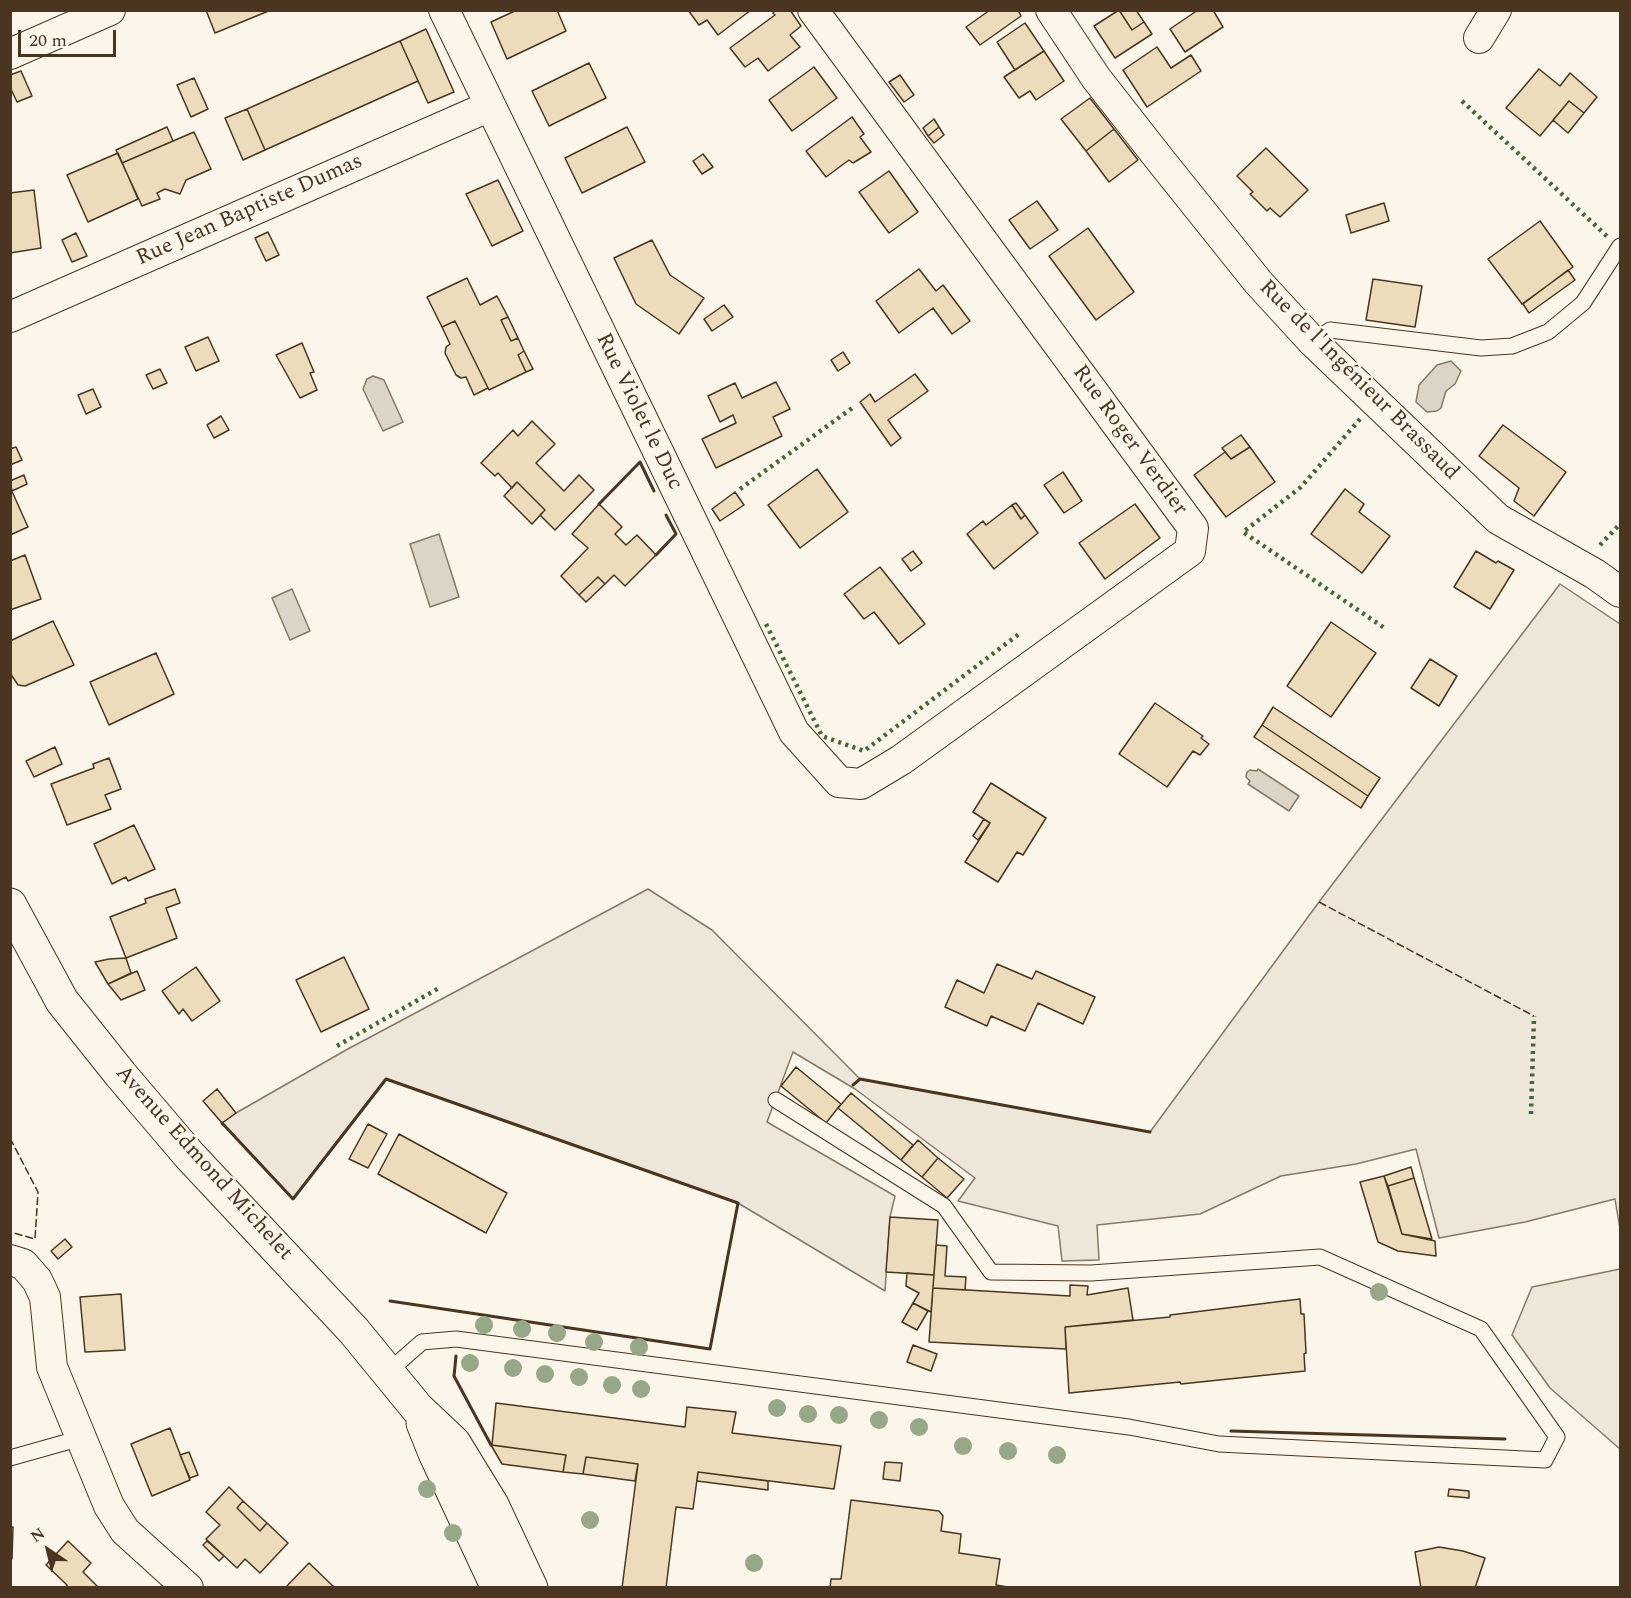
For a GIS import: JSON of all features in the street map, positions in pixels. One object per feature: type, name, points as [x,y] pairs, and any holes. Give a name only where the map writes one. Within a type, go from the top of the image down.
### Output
[{"type":"main road","name":"Avenue Edmond Michelet","points":[[10,905],[62,1001],[121,1075],[190,1156],[389,1371],[417,1408],[454,1443],[485,1492],[531,1587]]},
{"type":"main road","name":"Avenue Edmond Michelet","points":[[417,1408],[495,1585]]},
{"type":"street","points":[[10,54],[110,10]]},
{"type":"street","name":"Rue Violet le Duc","points":[[444,10],[794,732],[839,782],[861,784]]},
{"type":"street","name":"Rue Roger Verdier","points":[[813,10],[1193,528],[1190,552],[901,760],[861,784]]},
{"type":"street","name":"Rue de l'Ingénieur Brassaud","points":[[1051,10],[1096,78],[1168,171],[1258,282],[1313,342],[1498,519],[1595,574],[1620,591]]},
{"type":"street","points":[[1479,38],[1496,10]]},
{"type":"street","name":"Rue Jean Baptiste Dumas","points":[[10,317],[490,106]]},
{"type":"street","points":[[10,1260],[22,1264],[37,1280],[45,1297],[52,1366],[109,1506],[125,1531],[188,1587]]},
{"type":"street","points":[[485,1492],[481,1513],[502,1566],[495,1585]]},
{"type":"lane","points":[[1313,342],[1330,330],[1481,348],[1512,346],[1548,332],[1583,303],[1620,246]]},
{"type":"lane","points":[[389,1371],[422,1342],[456,1339],[1129,1427],[1219,1444],[1545,1460],[1557,1437],[1481,1329],[1320,1257],[1091,1273],[991,1272],[944,1206],[776,1100]]},
{"type":"lane","points":[[10,1458],[81,1438]]},
{"type":"shaded area","points":[[1451,361],[1461,371],[1455,384],[1446,391],[1441,408],[1427,412],[1416,402],[1419,385],[1437,365]]},
{"type":"shaded area","points":[[373,376],[384,380],[403,422],[383,431],[363,389],[367,379]]},
{"type":"shaded area","points":[[439,534],[459,597],[430,607],[410,544]]},
{"type":"shaded area","points":[[1560,584],[1620,624],[1620,1229],[1615,1199],[1525,1222],[1439,1238],[1416,1149],[1356,1164],[1281,1176],[1200,1214],[1097,1225],[1099,1260],[1062,1261],[1058,1226],[958,1201],[975,1178],[855,1089],[793,1052],[767,1122],[895,1196],[890,1217],[885,1291],[738,1203],[387,1079],[293,1199],[222,1123],[346,1050],[648,889],[712,930],[860,1079],[1150,1132],[1319,902]]},
{"type":"shaded area","points":[[292,589],[310,631],[290,640],[272,598]]},
{"type":"shaded area","points":[[1258,769],[1299,796],[1289,811],[1248,784],[1250,781],[1246,777],[1247,772]]},
{"type":"shaded area","points":[[1620,1269],[1620,1449],[1550,1388],[1512,1335],[1532,1287]]},
{"type":"building","points":[[206,10],[271,10],[215,33]]},
{"type":"building","points":[[517,10],[557,10],[566,31],[507,59],[491,22]]},
{"type":"building","points":[[688,10],[751,10],[718,35],[707,20],[699,25]]},
{"type":"building","points":[[776,10],[790,10],[801,26],[790,35],[800,47],[768,71],[758,58],[745,67],[730,48],[775,15],[773,13]]},
{"type":"building","points":[[990,10],[1018,10],[1021,16],[980,45],[966,27]]},
{"type":"building","points":[[1119,10],[1136,10],[1144,22],[1132,30]]},
{"type":"building","points":[[1119,10],[1132,30],[1144,22],[1152,34],[1115,58],[1094,26]]},
{"type":"building","points":[[1198,10],[1213,10],[1223,27],[1185,52],[1170,29]]},
{"type":"building","points":[[1025,23],[1044,51],[1015,70],[997,42]]},
{"type":"building","points":[[426,29],[454,92],[428,103],[400,41]]},
{"type":"building","points":[[400,41],[418,81],[265,150],[247,109]]},
{"type":"building","points":[[1157,47],[1171,68],[1191,55],[1201,71],[1147,107],[1123,70]]},
{"type":"building","points":[[1044,51],[1064,81],[1036,100],[1030,91],[1019,98],[1004,77]]},
{"type":"building","points":[[589,63],[606,98],[549,126],[532,91]]},
{"type":"building","points":[[814,67],[837,98],[792,131],[769,100]]},
{"type":"building","points":[[1539,69],[1560,86],[1570,73],[1597,97],[1584,113],[1569,101],[1540,136],[1506,108]]},
{"type":"building","points":[[21,71],[32,96],[17,102],[10,87],[10,75]]},
{"type":"building","points":[[900,75],[914,95],[904,102],[889,82]]},
{"type":"building","points":[[194,78],[208,109],[191,117],[177,85]]},
{"type":"building","points":[[1090,98],[1114,129],[1086,151],[1061,119]]},
{"type":"building","points":[[1569,101],[1584,113],[1568,133],[1553,120]]},
{"type":"building","points":[[247,109],[265,150],[243,160],[225,118]]},
{"type":"building","points":[[852,117],[864,134],[860,137],[871,152],[853,163],[849,160],[826,177],[806,151]]},
{"type":"building","points":[[934,119],[939,127],[928,136],[923,128]]},
{"type":"building","points":[[167,127],[173,141],[122,163],[116,150]]},
{"type":"building","points":[[627,127],[645,162],[582,193],[565,158]]},
{"type":"building","points":[[939,127],[944,135],[934,143],[928,136]]},
{"type":"building","points":[[1114,129],[1138,160],[1109,182],[1086,151]]},
{"type":"building","points":[[194,132],[211,169],[186,180],[180,194],[165,189],[157,193],[160,199],[142,206],[122,163]]},
{"type":"building","points":[[1266,148],[1308,190],[1280,217],[1270,208],[1267,211],[1250,194],[1253,192],[1237,176]]},
{"type":"building","points":[[118,153],[138,199],[88,222],[67,175]]},
{"type":"building","points":[[703,154],[713,167],[702,174],[693,161]]},
{"type":"building","points":[[889,171],[918,212],[889,233],[859,192]]},
{"type":"building","points":[[498,180],[523,231],[492,246],[466,194]]},
{"type":"building","points":[[34,190],[41,248],[10,253],[10,193]]},
{"type":"building","points":[[1037,201],[1058,230],[1030,249],[1009,220]]},
{"type":"building","points":[[1384,203],[1389,221],[1351,233],[1346,215]]},
{"type":"building","points":[[1540,221],[1573,267],[1522,304],[1488,259]]},
{"type":"building","points":[[1088,228],[1134,292],[1096,320],[1049,256]]},
{"type":"building","points":[[268,232],[279,255],[266,261],[255,238]]},
{"type":"building","points":[[76,233],[87,256],[72,262],[62,240]]},
{"type":"building","points":[[652,240],[670,275],[704,298],[679,334],[636,304],[614,258]]},
{"type":"building","points":[[919,269],[936,291],[943,285],[970,321],[952,334],[933,308],[899,333],[876,301]]},
{"type":"building","points":[[1568,270],[1575,280],[1529,313],[1523,304]]},
{"type":"building","points":[[467,278],[480,305],[497,296],[508,317],[501,320],[511,341],[518,338],[524,351],[518,355],[526,372],[489,390],[455,321],[442,327],[427,297]]},
{"type":"building","points":[[1373,279],[1422,286],[1415,327],[1366,320]]},
{"type":"building","points":[[724,305],[733,317],[712,331],[704,319]]},
{"type":"building","points":[[508,317],[518,338],[511,341],[501,320]]},
{"type":"building","points":[[455,321],[488,388],[474,395],[466,377],[461,378],[456,375],[445,353],[446,347],[450,344],[442,327]]},
{"type":"building","points":[[208,337],[219,361],[196,371],[185,347]]},
{"type":"building","points":[[302,343],[314,372],[310,373],[317,390],[300,398],[276,355]]},
{"type":"building","points":[[524,351],[533,369],[526,372],[518,355]]},
{"type":"building","points":[[843,352],[850,363],[838,371],[831,360]]},
{"type":"building","points":[[160,369],[167,383],[153,389],[146,375]]},
{"type":"building","points":[[915,374],[928,391],[888,420],[901,438],[891,446],[860,402],[870,394],[875,402]]},
{"type":"building","points":[[776,382],[790,409],[773,417],[782,436],[716,468],[702,439],[736,423],[733,415],[720,422],[708,396],[735,383],[742,398]]},
{"type":"building","points":[[93,389],[101,407],[86,414],[78,395]]},
{"type":"building","points":[[221,416],[229,430],[214,438],[207,425]]},
{"type":"building","points":[[532,421],[555,444],[536,463],[564,491],[579,475],[594,490],[555,530],[540,515],[545,510],[517,482],[512,488],[498,473],[495,476],[481,463],[513,430],[518,436]]},
{"type":"building","points":[[1503,425],[1566,472],[1534,516],[1514,501],[1519,488],[1479,456]]},
{"type":"building","points":[[1241,435],[1250,447],[1231,459],[1222,448]]},
{"type":"building","points":[[16,447],[22,460],[10,465],[10,449]]},
{"type":"building","points":[[1250,447],[1275,482],[1226,517],[1194,475],[1225,452],[1231,459]]},
{"type":"building","points":[[817,469],[848,512],[800,548],[768,505]]},
{"type":"building","points":[[1063,472],[1082,501],[1064,513],[1044,485]]},
{"type":"building","points":[[24,475],[27,484],[12,491],[10,481]]},
{"type":"building","points":[[517,482],[545,510],[532,524],[504,496]]},
{"type":"building","points":[[10,487],[28,527],[10,535]]},
{"type":"building","points":[[1345,489],[1364,504],[1359,512],[1390,536],[1362,573],[1311,534]]},
{"type":"building","points":[[735,492],[744,505],[720,521],[712,509]]},
{"type":"building","points":[[1016,503],[1025,515],[1021,519],[1012,505]]},
{"type":"building","points":[[599,504],[622,527],[615,534],[626,545],[637,535],[656,555],[625,586],[614,575],[605,584],[598,577],[579,595],[561,576],[588,548],[572,534]]},
{"type":"building","points":[[1135,504],[1160,538],[1105,579],[1079,543]]},
{"type":"building","points":[[1012,505],[1021,519],[1025,515],[1038,533],[994,569],[967,534],[983,521],[986,525]]},
{"type":"building","points":[[913,551],[922,563],[911,571],[902,559]]},
{"type":"building","points":[[1476,551],[1514,570],[1490,609],[1454,587]]},
{"type":"building","points":[[25,555],[41,599],[10,610],[10,561]]},
{"type":"building","points":[[880,567],[925,624],[899,644],[874,612],[864,619],[844,594]]},
{"type":"building","points":[[598,577],[605,584],[586,602],[579,595]]},
{"type":"building","points":[[53,621],[74,665],[25,686],[18,685],[10,673],[10,641]]},
{"type":"building","points":[[1331,622],[1376,653],[1331,717],[1287,686]]},
{"type":"building","points":[[156,653],[174,694],[109,725],[90,682]]},
{"type":"building","points":[[1430,659],[1457,676],[1439,706],[1411,688]]},
{"type":"building","points":[[1155,703],[1203,736],[1201,738],[1209,744],[1200,755],[1193,751],[1167,787],[1119,754]]},
{"type":"building","points":[[1273,707],[1380,778],[1368,796],[1262,725]]},
{"type":"building","points":[[1262,725],[1368,796],[1361,808],[1254,737]]},
{"type":"building","points":[[55,747],[62,764],[34,777],[26,761]]},
{"type":"building","points":[[109,758],[121,789],[105,795],[111,809],[67,825],[51,784],[94,768],[93,764]]},
{"type":"building","points":[[991,783],[1046,818],[1023,855],[1017,852],[998,882],[965,862],[990,823],[973,812]]},
{"type":"building","points":[[984,819],[990,823],[978,840],[973,836]]},
{"type":"building","points":[[134,825],[155,869],[128,881],[126,877],[112,884],[94,844]]},
{"type":"building","points":[[175,889],[180,903],[166,908],[177,938],[126,958],[110,917],[146,903],[145,899]]},
{"type":"building","points":[[344,957],[369,1009],[321,1032],[296,980]]},
{"type":"building","points":[[126,958],[131,973],[108,984],[95,962]]},
{"type":"building","points":[[997,964],[1032,979],[1036,971],[1095,997],[1083,1024],[1038,1003],[1025,1031],[991,1016],[987,1026],[945,1007],[957,980],[984,993]]},
{"type":"building","points":[[196,967],[220,1001],[192,1021],[183,1009],[179,1014],[162,991]]},
{"type":"building","points":[[137,971],[145,990],[121,1000],[108,984]]},
{"type":"building","points":[[796,1067],[841,1104],[826,1123],[781,1086]]},
{"type":"building","points":[[217,1089],[236,1113],[222,1123],[203,1101]]},
{"type":"building","points":[[851,1093],[913,1145],[901,1160],[838,1108]]},
{"type":"building","points":[[368,1124],[387,1134],[368,1168],[349,1159]]},
{"type":"building","points":[[399,1134],[507,1193],[486,1233],[378,1174]]},
{"type":"building","points":[[918,1140],[938,1158],[922,1177],[901,1160]]},
{"type":"building","points":[[938,1158],[964,1179],[947,1198],[922,1177]]},
{"type":"building","points":[[1411,1167],[1414,1178],[1388,1186],[1384,1176]]},
{"type":"building","points":[[1384,1176],[1402,1234],[1435,1241],[1436,1256],[1398,1251],[1378,1242],[1360,1182]]},
{"type":"building","points":[[1414,1178],[1432,1239],[1402,1234],[1388,1186]]},
{"type":"building","points":[[890,1217],[938,1220],[934,1275],[886,1272]]},
{"type":"building","points":[[65,1239],[72,1247],[58,1259],[51,1251]]},
{"type":"building","points":[[936,1245],[947,1246],[945,1276],[966,1277],[965,1290],[933,1288]]},
{"type":"building","points":[[907,1273],[934,1275],[931,1312],[913,1303],[919,1293],[906,1286]]},
{"type":"building","points":[[1070,1285],[1088,1286],[1087,1295],[1128,1288],[1133,1320],[1065,1327],[1066,1349],[929,1342],[933,1288],[1070,1296]]},
{"type":"building","points":[[121,1294],[125,1350],[85,1352],[80,1297]]},
{"type":"building","points":[[1300,1299],[1301,1314],[1304,1314],[1305,1371],[1069,1393],[1065,1327],[1170,1317],[1170,1315]]},
{"type":"building","points":[[913,1303],[928,1311],[917,1330],[902,1322]]},
{"type":"building","points":[[913,1345],[937,1354],[931,1371],[907,1362]]},
{"type":"building","points":[[496,1403],[685,1427],[687,1407],[736,1412],[732,1433],[841,1446],[834,1489],[698,1472],[693,1509],[676,1507],[666,1588],[622,1588],[638,1464],[586,1457],[583,1474],[563,1472],[566,1455],[492,1445]]},
{"type":"building","points":[[170,1428],[190,1480],[152,1496],[131,1444]]},
{"type":"building","points":[[491,1445],[566,1455],[563,1472],[502,1464]]},
{"type":"building","points":[[189,1452],[198,1475],[190,1478],[180,1455]]},
{"type":"building","points":[[586,1457],[638,1464],[635,1481],[583,1474]]},
{"type":"building","points":[[885,1462],[902,1463],[900,1481],[883,1479]]},
{"type":"building","points":[[698,1472],[768,1481],[768,1490],[697,1481]]},
{"type":"building","points":[[229,1487],[243,1501],[237,1508],[260,1531],[267,1523],[288,1543],[260,1573],[245,1559],[237,1568],[206,1539],[220,1525],[206,1512]]},
{"type":"building","points":[[1449,1489],[1469,1491],[1469,1498],[1448,1496]]},
{"type":"building","points":[[851,1500],[939,1511],[943,1516],[941,1531],[961,1534],[959,1553],[1000,1559],[996,1585],[1014,1588],[830,1588],[831,1579],[841,1579]]},
{"type":"building","points":[[243,1501],[267,1523],[260,1531],[237,1508]]},
{"type":"building","points":[[10,1527],[13,1527],[12,1559],[10,1559]]},
{"type":"building","points":[[68,1541],[91,1563],[83,1572],[99,1588],[65,1588],[67,1585],[46,1565]]},
{"type":"building","points":[[207,1541],[224,1556],[219,1561],[203,1545]]},
{"type":"building","points":[[1439,1547],[1485,1558],[1475,1588],[1421,1588],[1415,1552]]},
{"type":"building","points":[[309,1563],[335,1588],[285,1588]]},
{"type":"hedge","points":[[1462,101],[1610,239]]},
{"type":"hedge","points":[[740,489],[855,406]]},
{"type":"hedge","points":[[1360,419],[1301,487],[1243,532],[1386,629]]},
{"type":"hedge","points":[[1600,545],[1620,524]]},
{"type":"hedge","points":[[766,624],[822,736],[864,751],[1019,634]]},
{"type":"hedge","points":[[337,1046],[439,988]]},
{"type":"hedge","points":[[1531,1114],[1534,1016]]},
{"type":"fence","points":[[1319,902],[1534,1016]]},
{"type":"fence","points":[[10,1138],[38,1192],[35,1239],[10,1232]]},
{"type":"wall","points":[[599,504],[640,462],[654,491]]},
{"type":"wall","points":[[656,555],[676,534],[666,515]]},
{"type":"wall","points":[[222,1123],[293,1199],[386,1079],[738,1203],[710,1349],[390,1301]]},
{"type":"wall","points":[[853,1085],[860,1079],[1150,1132]]},
{"type":"wall","points":[[456,1356],[454,1376],[491,1445]]},
{"type":"wall","points":[[1231,1431],[1505,1439]]}]
